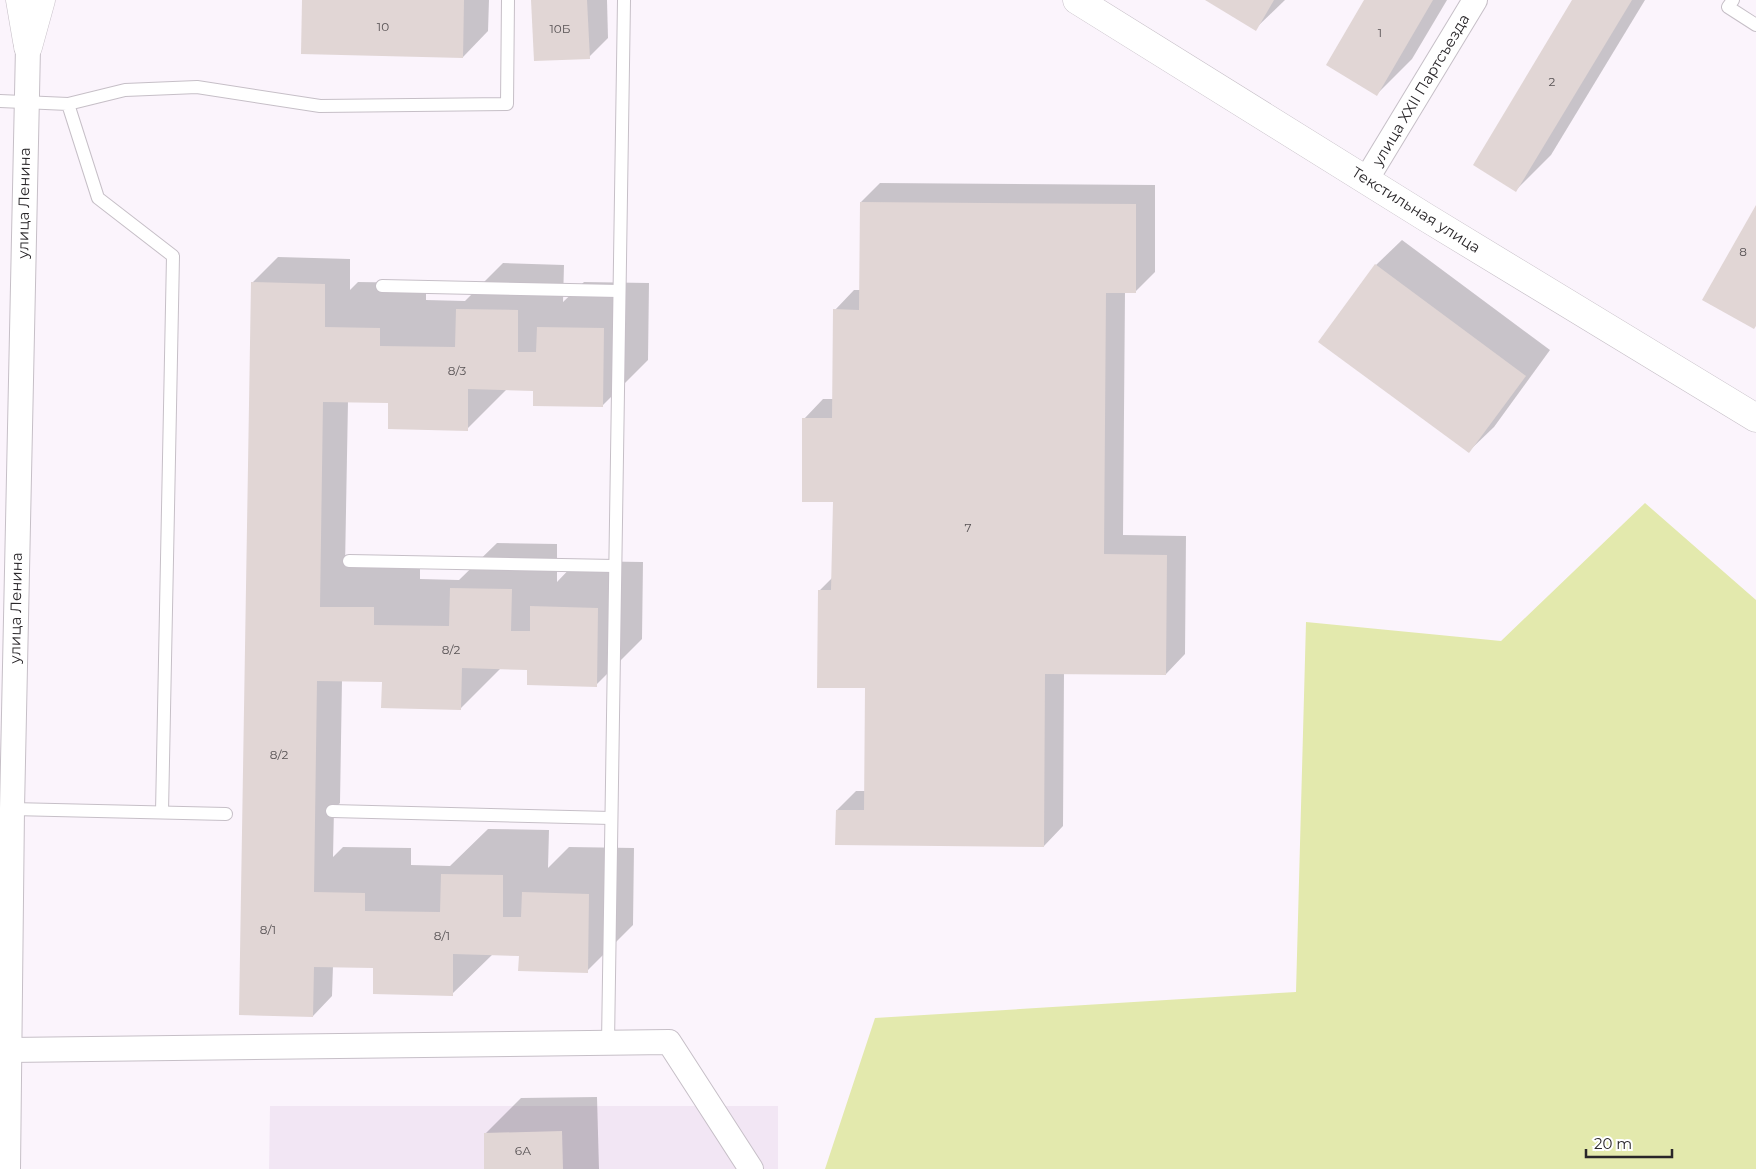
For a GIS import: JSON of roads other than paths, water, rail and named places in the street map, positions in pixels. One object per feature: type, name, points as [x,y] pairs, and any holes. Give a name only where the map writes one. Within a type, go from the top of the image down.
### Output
[{"type":"main road","name":"улица Ленина","points":[[20,0],[28,47]]},
{"type":"main road","name":"улица Ленина","points":[[28,47],[41,0]]},
{"type":"main road","name":"Текстильная улица","points":[[1077,0],[1366,180],[1756,418]]},
{"type":"street","name":"улица XXII Партсъезда","points":[[1366,180],[1475,0]]},
{"type":"street","name":"улица Ленина","points":[[8,1169],[12,809],[28,47]]},
{"type":"street","points":[[9,1050],[670,1042],[751,1169]]},
{"type":"lane","points":[[0,101],[68,104],[125,90],[197,87],[320,106],[507,104],[508,0]]},
{"type":"lane","points":[[608,1043],[624,0]]},
{"type":"lane","points":[[1732,0],[1728,8],[1756,24]]},
{"type":"lane","points":[[68,104],[98,198],[173,256],[162,812]]},
{"type":"lane","points":[[382,286],[619,291]]},
{"type":"lane","points":[[349,561],[615,566]]},
{"type":"lane","points":[[12,809],[226,814]]},
{"type":"lane","points":[[332,811],[611,818]]}]
